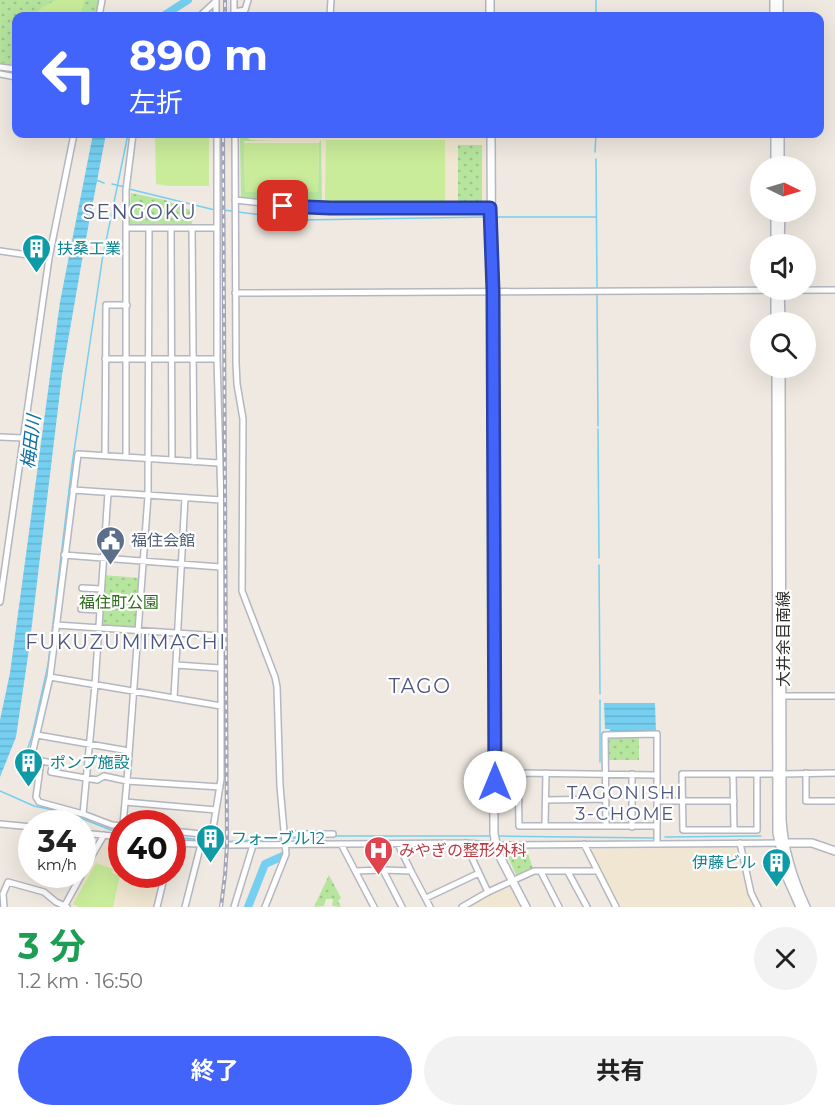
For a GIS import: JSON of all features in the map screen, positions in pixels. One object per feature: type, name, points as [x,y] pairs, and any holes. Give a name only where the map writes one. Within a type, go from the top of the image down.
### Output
[{"type":"street","points":[[240,12],[246,10],[248,0]]},
{"type":"street","points":[[204,12],[216,1]]},
{"type":"street","points":[[0,602],[49,258],[73,138]]},
{"type":"street","points":[[126,457],[126,183],[132,138]]},
{"type":"street","points":[[186,833],[212,836],[220,787],[221,500],[217,359],[217,138]]},
{"type":"street","points":[[235,138],[237,384],[243,419],[242,591],[275,676],[277,687],[280,786],[286,854],[265,907]]},
{"type":"street","points":[[491,138],[495,839],[498,853],[526,907]]},
{"type":"street","points":[[775,138],[775,156]]},
{"type":"street","points":[[780,138],[780,156]]},
{"type":"street","points":[[235,207],[490,214]]},
{"type":"street","points":[[127,228],[217,228]]},
{"type":"street","points":[[124,810],[148,496],[149,228]]},
{"type":"street","points":[[171,228],[172,460]]},
{"type":"street","points":[[192,228],[194,462]]},
{"type":"street","points":[[0,251],[49,258]]},
{"type":"street","points":[[235,293],[750,290]]},
{"type":"street","points":[[816,290],[835,290]]},
{"type":"street","points":[[105,455],[106,305],[127,305]]},
{"type":"street","points":[[105,359],[217,359]]},
{"type":"street","points":[[776,378],[781,843],[787,878],[800,907]]},
{"type":"street","name":"大井余目南線","points":[[780,774],[783,696],[781,378]]},
{"type":"street","points":[[0,437],[23,438]]},
{"type":"street","points":[[219,463],[78,454],[50,677],[31,759],[53,763],[51,772],[86,779],[97,780],[104,776],[127,781],[220,787]]},
{"type":"street","points":[[73,490],[221,500]]},
{"type":"street","points":[[83,810],[95,685],[108,493]]},
{"type":"street","points":[[174,698],[185,498]]},
{"type":"street","points":[[64,555],[220,567]]},
{"type":"street","points":[[82,588],[100,589]]},
{"type":"street","points":[[81,609],[99,610]]},
{"type":"street","points":[[56,626],[221,636]]},
{"type":"street","points":[[176,665],[220,668]]},
{"type":"street","points":[[50,677],[220,706]]},
{"type":"street","points":[[783,696],[835,696]]},
{"type":"street","points":[[606,826],[605,735],[657,734],[657,844]]},
{"type":"street","points":[[37,735],[129,751]]},
{"type":"street","points":[[41,761],[36,796],[39,802],[68,810]]},
{"type":"street","points":[[656,775],[518,773],[519,826],[657,826]]},
{"type":"street","points":[[544,825],[546,773]]},
{"type":"street","points":[[806,773],[806,801],[835,801]]},
{"type":"street","points":[[757,774],[757,830],[682,830],[682,774],[835,773]]},
{"type":"street","points":[[632,774],[632,827]]},
{"type":"street","points":[[734,774],[734,829]]},
{"type":"street","points":[[546,800],[606,799]]},
{"type":"street","points":[[495,801],[519,801]]},
{"type":"street","points":[[657,801],[734,801]]},
{"type":"street","points":[[125,802],[216,810]]},
{"type":"street","points":[[0,824],[18,826]]},
{"type":"street","points":[[96,834],[108,835]]},
{"type":"street","points":[[186,844],[253,845],[284,838],[333,834]]},
{"type":"street","points":[[96,849],[104,835]]},
{"type":"street","points":[[284,838],[340,844],[465,843],[495,839],[584,844],[812,843],[835,850]]},
{"type":"street","points":[[465,843],[488,892]]},
{"type":"street","points":[[740,843],[751,893],[758,907]]},
{"type":"street","points":[[781,843],[806,907]]},
{"type":"street","points":[[185,907],[201,844]]},
{"type":"street","points":[[340,844],[374,907]]},
{"type":"street","points":[[398,844],[430,907]]},
{"type":"street","points":[[584,844],[616,907]]},
{"type":"street","points":[[234,907],[253,845]]},
{"type":"street","points":[[383,870],[402,907]]},
{"type":"street","points":[[356,871],[411,871]]},
{"type":"street","points":[[462,907],[534,871],[597,871]]},
{"type":"street","points":[[541,872],[559,907]]},
{"type":"street","points":[[568,872],[587,907]]},
{"type":"street","points":[[426,898],[479,873]]},
{"type":"street","points":[[4,907],[3,894],[8,882],[44,892],[65,907],[75,888]]},
{"type":"street","points":[[156,907],[161,888]]},
{"type":"shaded area","points":[[240,138],[485,138],[485,204],[483,207],[330,206],[241,198]]},
{"type":"shaded area","points":[[105,839],[108,840],[108,888],[159,888],[154,907],[70,906],[73,899],[71,896],[76,888],[96,888],[96,854]]},
{"type":"shaded area","points":[[735,848],[747,892],[754,907],[618,907],[590,853],[592,849]]},
{"type":"shaded area","points":[[509,885],[512,886],[522,907],[465,907]]},
{"type":"green space","points":[[0,0],[100,0],[98,12],[12,12],[12,64],[0,63]]},
{"type":"green space","points":[[56,0],[84,0],[82,12],[37,12]]},
{"type":"green space","points":[[155,138],[209,138],[209,186],[156,184]]},
{"type":"green space","points":[[240,138],[278,141],[244,141],[245,192],[318,192],[319,143],[321,140],[322,205],[241,198]]},
{"type":"green space","points":[[326,140],[445,140],[445,204],[325,204]]},
{"type":"green space","points":[[244,143],[319,143],[318,192],[245,192]]},
{"type":"green space","points":[[458,145],[482,145],[482,203],[458,203]]},
{"type":"green space","points":[[131,193],[165,200],[193,211],[192,224],[129,225]]},
{"type":"green space","name":"福住町公園","points":[[103,575],[139,578],[136,629],[99,626]]},
{"type":"green space","points":[[611,738],[639,738],[639,760],[608,760],[608,741]]},
{"type":"green space","points":[[505,850],[527,850],[533,869],[516,875]]},
{"type":"green space","points":[[96,863],[108,867],[108,888],[117,888],[113,907],[79,907],[73,904],[82,888],[96,888]]},
{"type":"green space","points":[[329,875],[341,898],[338,901],[341,907],[332,906],[333,899],[326,899],[324,906],[314,907]]},
{"type":"water","points":[[92,138],[105,138],[62,375],[29,649],[16,737],[0,777],[0,720],[10,673],[60,302]]},
{"type":"water","points":[[604,703],[655,703],[656,732],[610,732],[610,729],[605,729]]},
{"type":"waterway","points":[[169,12],[188,0]]},
{"type":"waterway","points":[[596,0],[596,12]]},
{"type":"waterway","points":[[24,759],[32,736],[48,665],[72,465],[102,261],[127,138]]},
{"type":"waterway","points":[[595,152],[596,138]]},
{"type":"waterway","points":[[596,159],[597,288]]},
{"type":"waterway","points":[[96,180],[104,183]]},
{"type":"waterway","points":[[112,184],[125,187]]},
{"type":"waterway","points":[[129,189],[215,210]]},
{"type":"waterway","points":[[220,210],[233,211]]},
{"type":"waterway","points":[[238,212],[300,220],[487,217]]},
{"type":"waterway","points":[[495,217],[596,217]]},
{"type":"waterway","points":[[597,295],[598,426]]},
{"type":"waterway","points":[[598,429],[599,558]]},
{"type":"waterway","points":[[599,565],[600,694]]},
{"type":"waterway","points":[[600,700],[600,762]]},
{"type":"waterway","points":[[0,791],[34,806],[68,813],[108,829]]},
{"type":"waterway","points":[[333,836],[491,836]]},
{"type":"waterway","points":[[498,836],[654,838]]},
{"type":"waterway","points":[[665,837],[761,836]]},
{"type":"waterway","points":[[186,838],[222,842],[311,837]]},
{"type":"waterway","points":[[248,907],[265,864],[283,856]]},
{"type":"railway","points":[[225,0],[225,12]]},
{"type":"railway","points":[[221,907],[227,845],[223,138]]},
{"type":"place","name":"扶桑工業","points":[[36,274]]},
{"type":"place","name":"福住会館","points":[[110,566]]},
{"type":"place","name":"ポンプ施設","points":[[29,788]]},
{"type":"place","name":"フォーブル12","points":[[210,864]]},
{"type":"place","name":"みやぎの整形外科","points":[[378,876]]},
{"type":"place","name":"伊藤ビル","points":[[777,888]]},
{"type":"district","name":"SENGOKU","points":[[140,212]]},
{"type":"district","name":"FUKUZUMIMACHI","points":[[126,642]]},
{"type":"district","name":"TAGO","points":[[420,686]]},
{"type":"district","name":"TAGONISHI 3-CHOME","points":[[625,803]]},
{"type":"route","points":[[283,206],[490,208],[493,291],[495,782]]},
{"type":"water label","name":"梅田川","points":[[31,442]]}]
